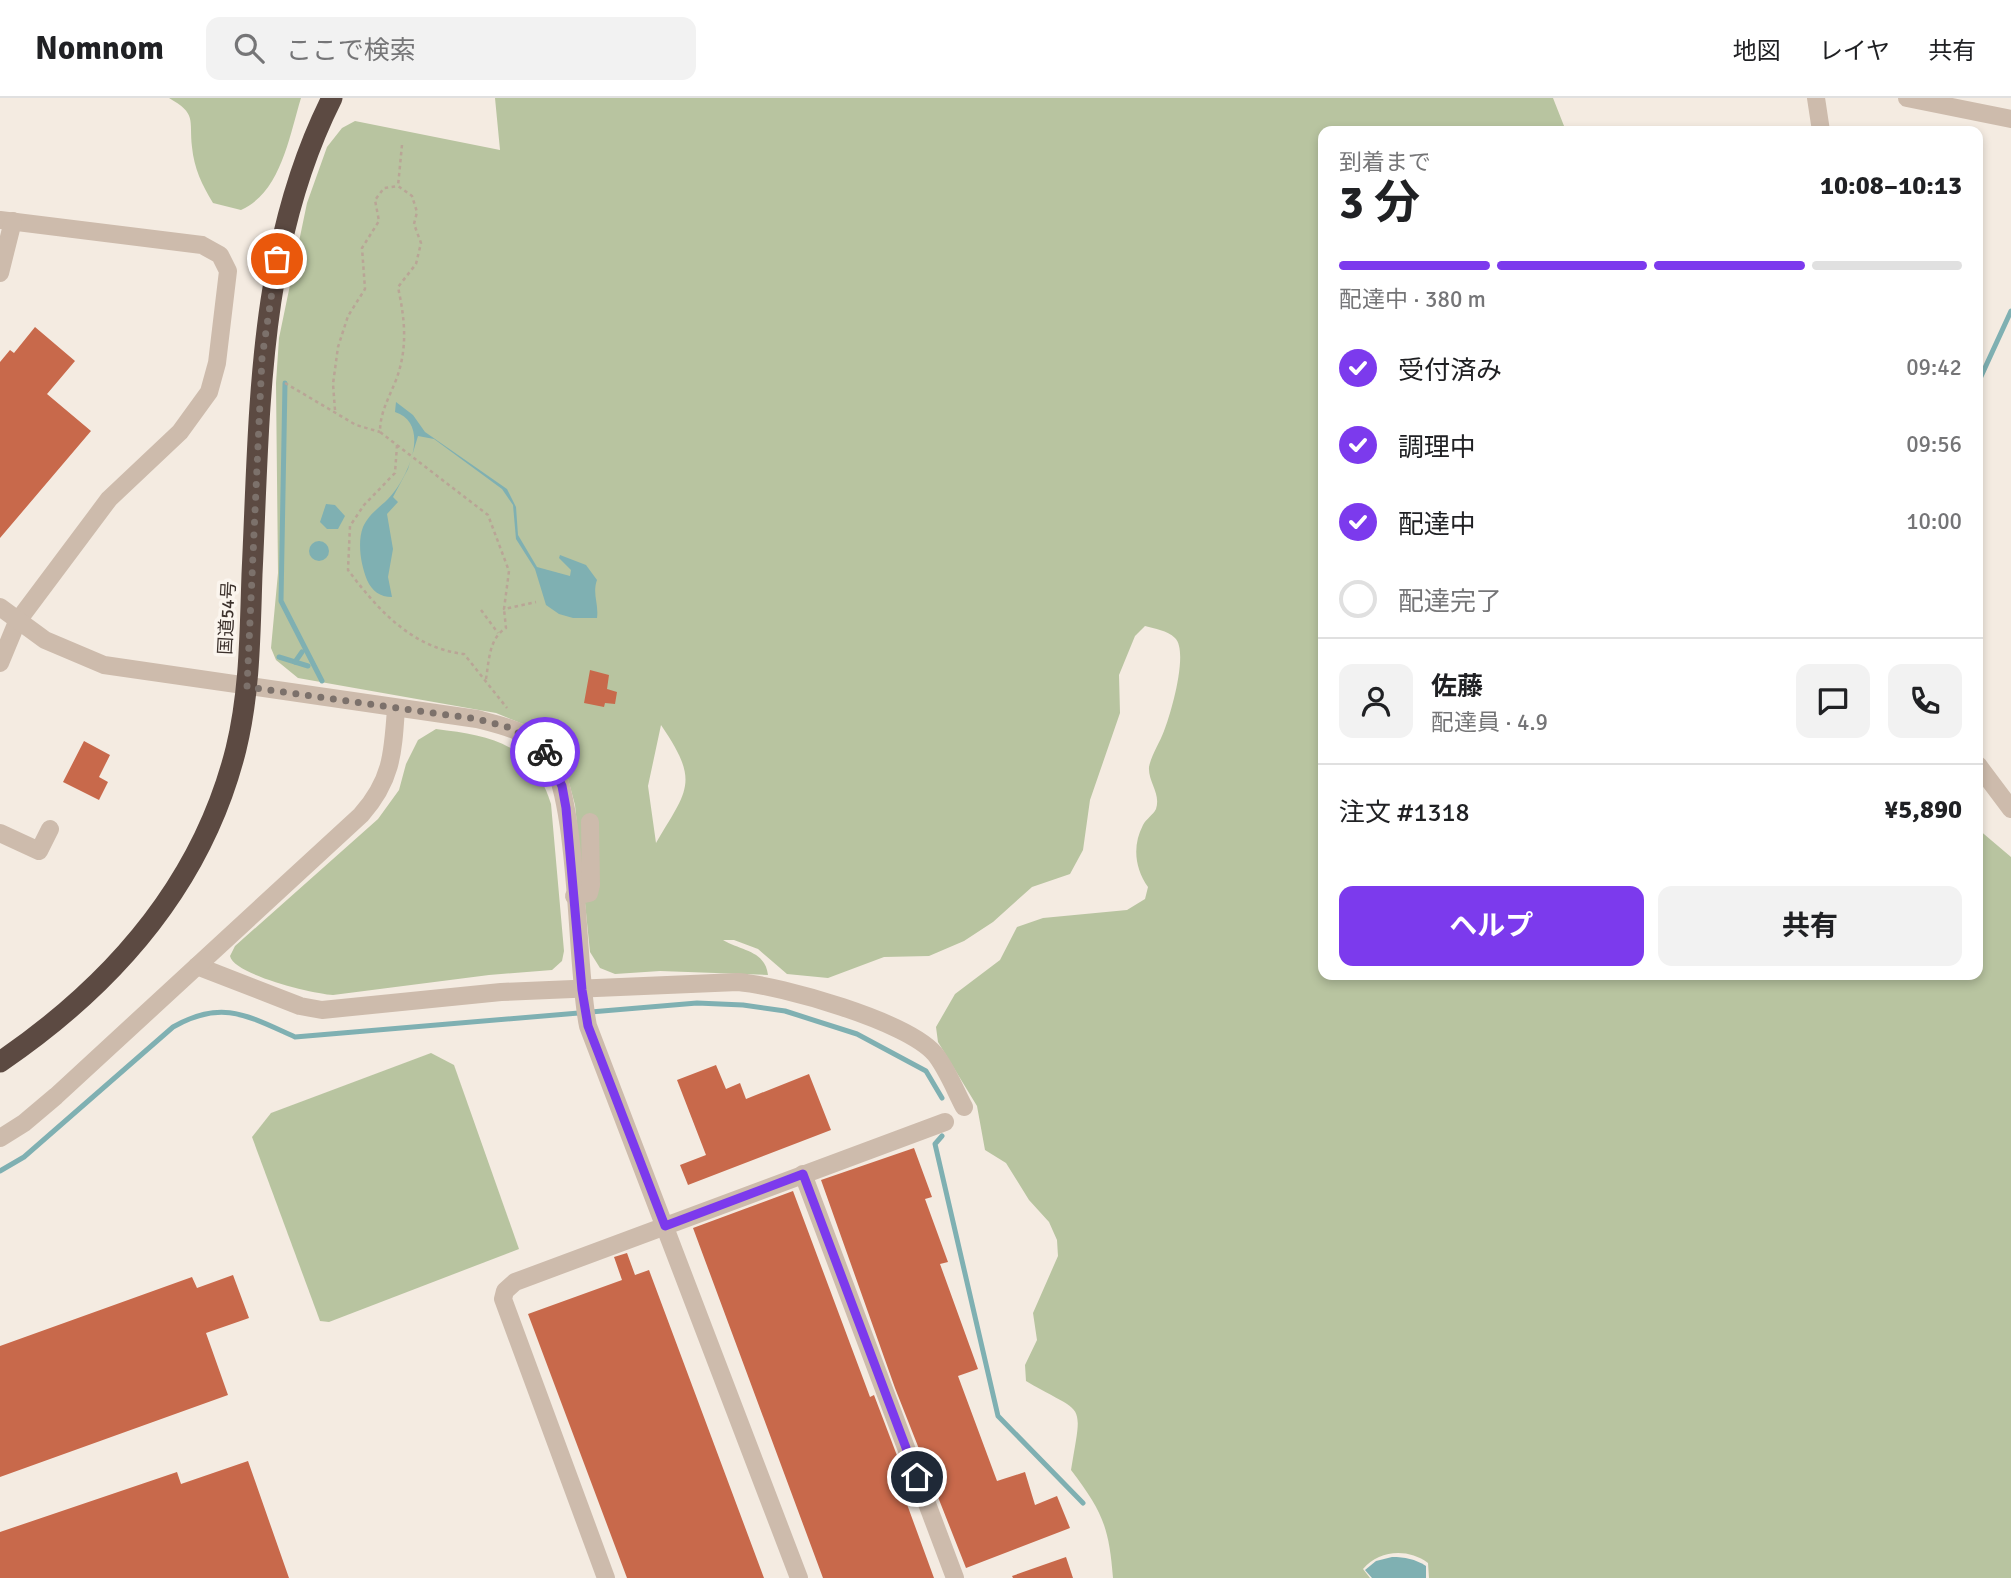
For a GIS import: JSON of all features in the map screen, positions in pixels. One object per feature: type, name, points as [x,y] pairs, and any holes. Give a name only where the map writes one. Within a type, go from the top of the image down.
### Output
[{"type":"highway","name":"国道54号","points":[[0,1062],[44,1032],[106,978],[170,896],[205,835],[218,805],[236,748],[247,687],[260,398],[270,296],[289,211],[332,98]]},
{"type":"street","points":[[1816,98],[1820,126]]},
{"type":"street","points":[[1907,98],[2011,119]]},
{"type":"street","points":[[0,273],[6,221],[202,245],[220,255],[228,271],[218,363],[201,407],[180,432],[109,499],[17,622],[0,663]]},
{"type":"street","points":[[0,607],[17,622],[66,652],[104,665],[477,719],[511,728],[545,750],[562,786],[588,1026],[799,1578]]},
{"type":"street","points":[[0,1138],[24,1123],[56,1096],[370,805],[389,771],[396,708]]},
{"type":"street","points":[[1983,772],[2011,809]]},
{"type":"street","points":[[574,896],[589,893],[592,885],[590,822]]},
{"type":"street","points":[[0,833],[39,851],[50,828]]},
{"type":"street","points":[[197,966],[300,1006],[322,1010],[501,992],[738,982],[773,985],[865,1015],[921,1042],[936,1055],[964,1107]]},
{"type":"street","points":[[606,1578],[503,1295],[515,1282],[945,1122]]},
{"type":"street","points":[[803,1174],[955,1578]]},
{"type":"path","points":[[398,186],[402,145]]},
{"type":"path","points":[[335,410],[333,384],[338,347],[348,316],[365,289],[362,248],[379,221],[375,200],[384,188],[398,186],[412,196],[417,212],[414,224],[421,243],[420,255],[398,287],[406,335],[397,376],[380,413],[380,432]]},
{"type":"path","points":[[285,383],[335,410],[356,425],[380,432],[488,515],[509,571],[504,609],[506,628],[498,633],[492,646],[486,679]]},
{"type":"path","points":[[397,445],[395,473],[364,505],[350,526],[348,570],[379,609],[408,634],[444,652],[464,654],[477,674],[486,679],[513,715]]},
{"type":"path","points":[[504,609],[536,602]]},
{"type":"path","points":[[481,610],[498,633]]},
{"type":"green space","points":[[169,98],[301,98],[282,162],[266,190],[255,202],[241,210],[213,203],[195,162],[188,113]]},
{"type":"green space","points":[[495,98],[1553,98],[1564,126],[1318,126],[1318,980],[1983,980],[1983,833],[2011,857],[2011,1578],[1429,1578],[1428,1563],[1412,1555],[1394,1553],[1377,1558],[1363,1569],[1370,1578],[1113,1578],[1109,1545],[1102,1520],[1071,1470],[1078,1419],[1075,1412],[1026,1381],[1025,1365],[1037,1340],[1033,1313],[1058,1256],[1057,1240],[1049,1222],[1029,1200],[1006,1163],[985,1150],[977,1106],[938,1042],[936,1027],[955,994],[1000,960],[1017,927],[1043,918],[1127,910],[1145,899],[1148,887],[1140,873],[1136,857],[1137,841],[1143,825],[1156,809],[1157,798],[1149,767],[1174,698],[1180,669],[1179,645],[1168,633],[1145,626],[1135,636],[1119,675],[1120,713],[1090,800],[1083,850],[1070,874],[1032,887],[993,922],[964,941],[929,956],[884,957],[828,978],[787,974],[758,949],[734,940],[723,940],[757,956],[766,967],[768,975],[660,971],[615,974],[600,968],[590,952],[575,805],[568,779],[547,742],[528,726],[496,713],[298,678],[276,660],[271,648],[278,573],[276,383],[279,338],[307,203],[327,147],[342,128],[355,121],[500,150]],"holes":[[[661,725],[681,760],[685,773],[682,797],[656,843],[648,786]]]},
{"type":"green space","points":[[436,729],[475,735],[507,746],[521,755],[543,784],[551,804],[564,951],[562,961],[552,970],[489,975],[333,995],[276,982],[245,970],[235,963],[230,956],[235,946],[378,819],[399,790],[406,764],[418,740]]},
{"type":"green space","points":[[431,1053],[454,1065],[519,1249],[329,1322],[320,1321],[252,1137],[271,1113]]},
{"type":"water","points":[[396,402],[413,415],[425,432],[507,489],[516,507],[518,535],[537,567],[570,576],[571,570],[559,558],[560,555],[586,565],[597,580],[597,618],[573,618],[559,614],[546,605],[535,569],[516,539],[513,505],[502,489],[434,439],[418,436],[410,461],[414,440],[412,428],[406,418],[395,412]]},
{"type":"water","points":[[401,483],[393,497],[398,502],[387,514],[393,549],[388,577],[392,597],[380,595],[374,590],[363,568],[360,554],[361,533],[368,518]]},
{"type":"water","points":[[326,504],[335,505],[345,516],[338,529],[327,529],[320,522]]},
{"type":"water","points":[[319,541],[326,544],[329,551],[326,558],[319,561],[312,558],[309,551],[312,544]]},
{"type":"water","points":[[1392,1557],[1410,1559],[1426,1566],[1426,1578],[1372,1578],[1365,1570],[1376,1561]]},
{"type":"building","points":[[35,327],[75,361],[47,394],[91,431],[0,538],[0,362],[10,350],[14,353]]},
{"type":"building","points":[[590,670],[609,675],[607,689],[617,692],[615,704],[605,703],[604,707],[584,703]]},
{"type":"building","points":[[84,741],[110,755],[99,777],[108,782],[99,800],[63,782]]},
{"type":"building","points":[[716,1065],[726,1089],[740,1083],[746,1099],[809,1074],[831,1130],[688,1185],[680,1165],[706,1155],[677,1080]]},
{"type":"building","points":[[914,1148],[932,1197],[925,1199],[948,1262],[940,1264],[978,1369],[958,1376],[997,1481],[1025,1472],[1035,1505],[1057,1496],[1070,1528],[966,1568],[895,1388],[821,1180]]},
{"type":"building","points":[[793,1191],[870,1397],[874,1395],[904,1474],[897,1477],[934,1578],[823,1578],[693,1228]]},
{"type":"building","points":[[627,1253],[635,1275],[649,1270],[764,1578],[627,1578],[528,1314],[622,1280],[614,1257]]},
{"type":"building","points":[[233,1275],[249,1318],[206,1333],[228,1395],[0,1477],[0,1346],[192,1277],[197,1288]]},
{"type":"building","points":[[248,1461],[289,1578],[0,1578],[0,1532],[177,1472],[181,1484]]},
{"type":"building","points":[[1066,1557],[1073,1578],[1012,1576]]},
{"type":"waterway","points":[[1983,372],[2011,311]]},
{"type":"waterway","points":[[285,383],[281,601],[322,681]]},
{"type":"waterway","points":[[295,662],[302,652]]},
{"type":"waterway","points":[[279,657],[308,666]]},
{"type":"waterway","points":[[0,1171],[24,1157],[173,1027],[190,1019],[221,1012],[249,1017],[295,1037],[697,1003],[743,1005],[785,1011],[857,1034],[926,1071],[942,1098]]},
{"type":"waterway","points":[[942,1136],[935,1144],[998,1416],[1083,1503]]},
{"type":"way so far","points":[[277,259],[262,358],[247,687],[477,719],[511,728],[545,752]]},
{"type":"route","points":[[545,752],[562,786],[566,808],[583,1003],[588,1026],[665,1226],[803,1174],[917,1477]]}]
